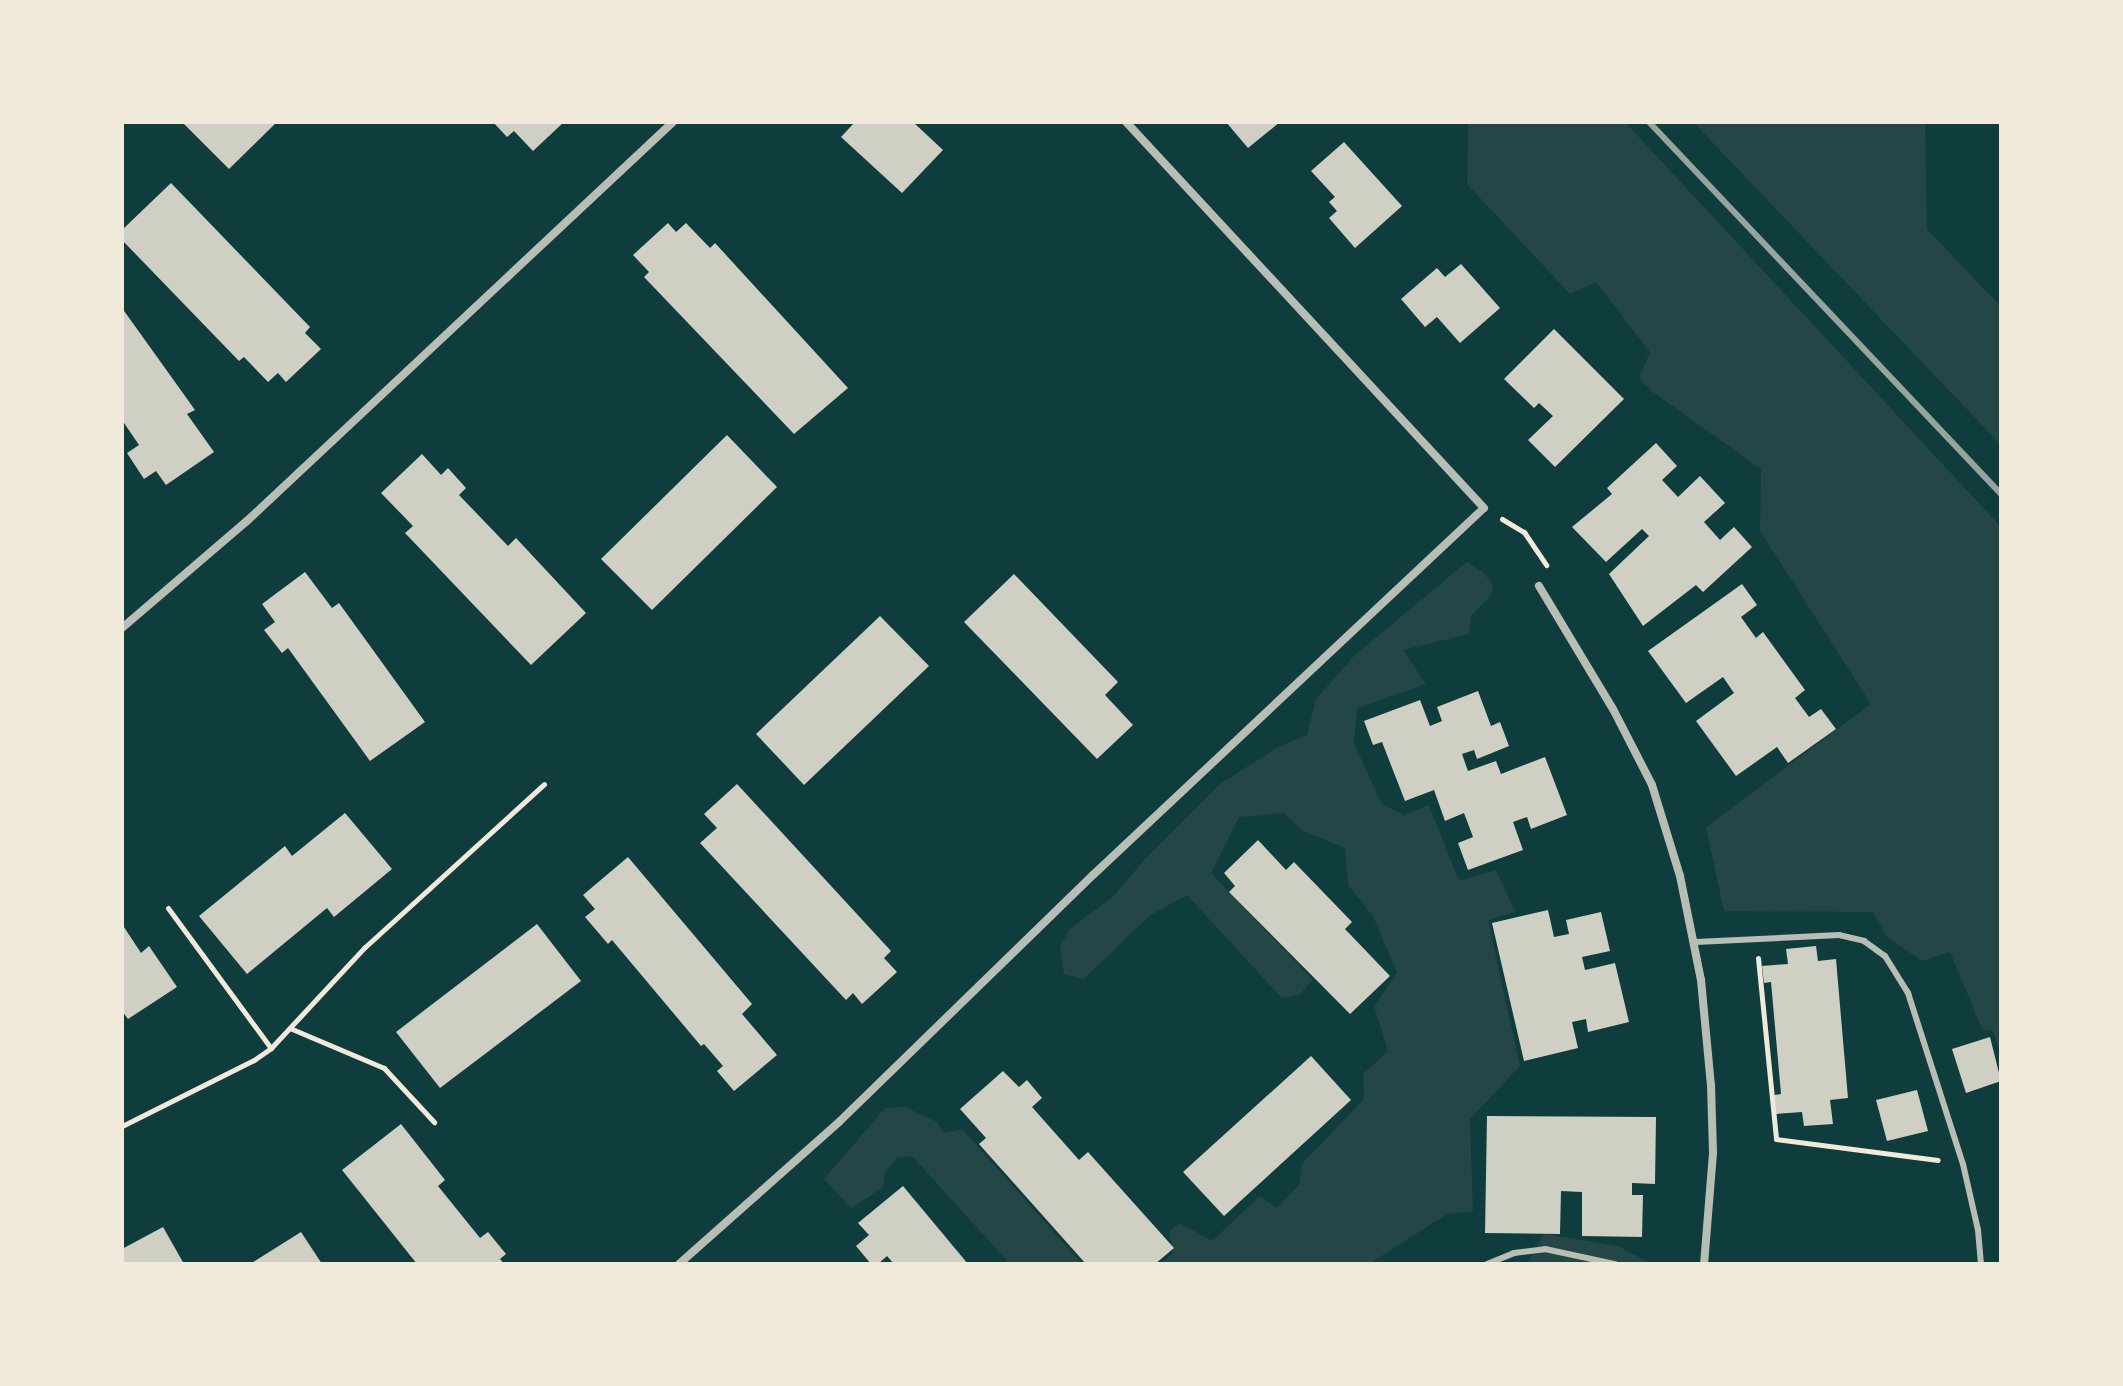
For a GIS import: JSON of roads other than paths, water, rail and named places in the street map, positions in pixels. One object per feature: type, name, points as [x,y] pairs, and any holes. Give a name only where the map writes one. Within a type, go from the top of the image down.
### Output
[{"type":"street","points":[[122,628],[268,502],[673,122]]},
{"type":"street","points":[[679,1264],[839,1122],[1093,875],[1484,508],[1126,122]]},
{"type":"street","points":[[1539,586],[1613,709],[1652,785],[1669,834],[1696,942],[1707,1029],[1712,1139],[1704,1264]]},
{"type":"lane","points":[[1696,942],[1839,935],[1864,941],[1885,956],[1908,993],[1963,1164],[1978,1230],[1981,1264]]},
{"type":"lane","points":[[1487,1264],[1514,1253],[1545,1249],[1615,1264]]},
{"type":"railway","points":[[1649,122],[2001,494]]}]
